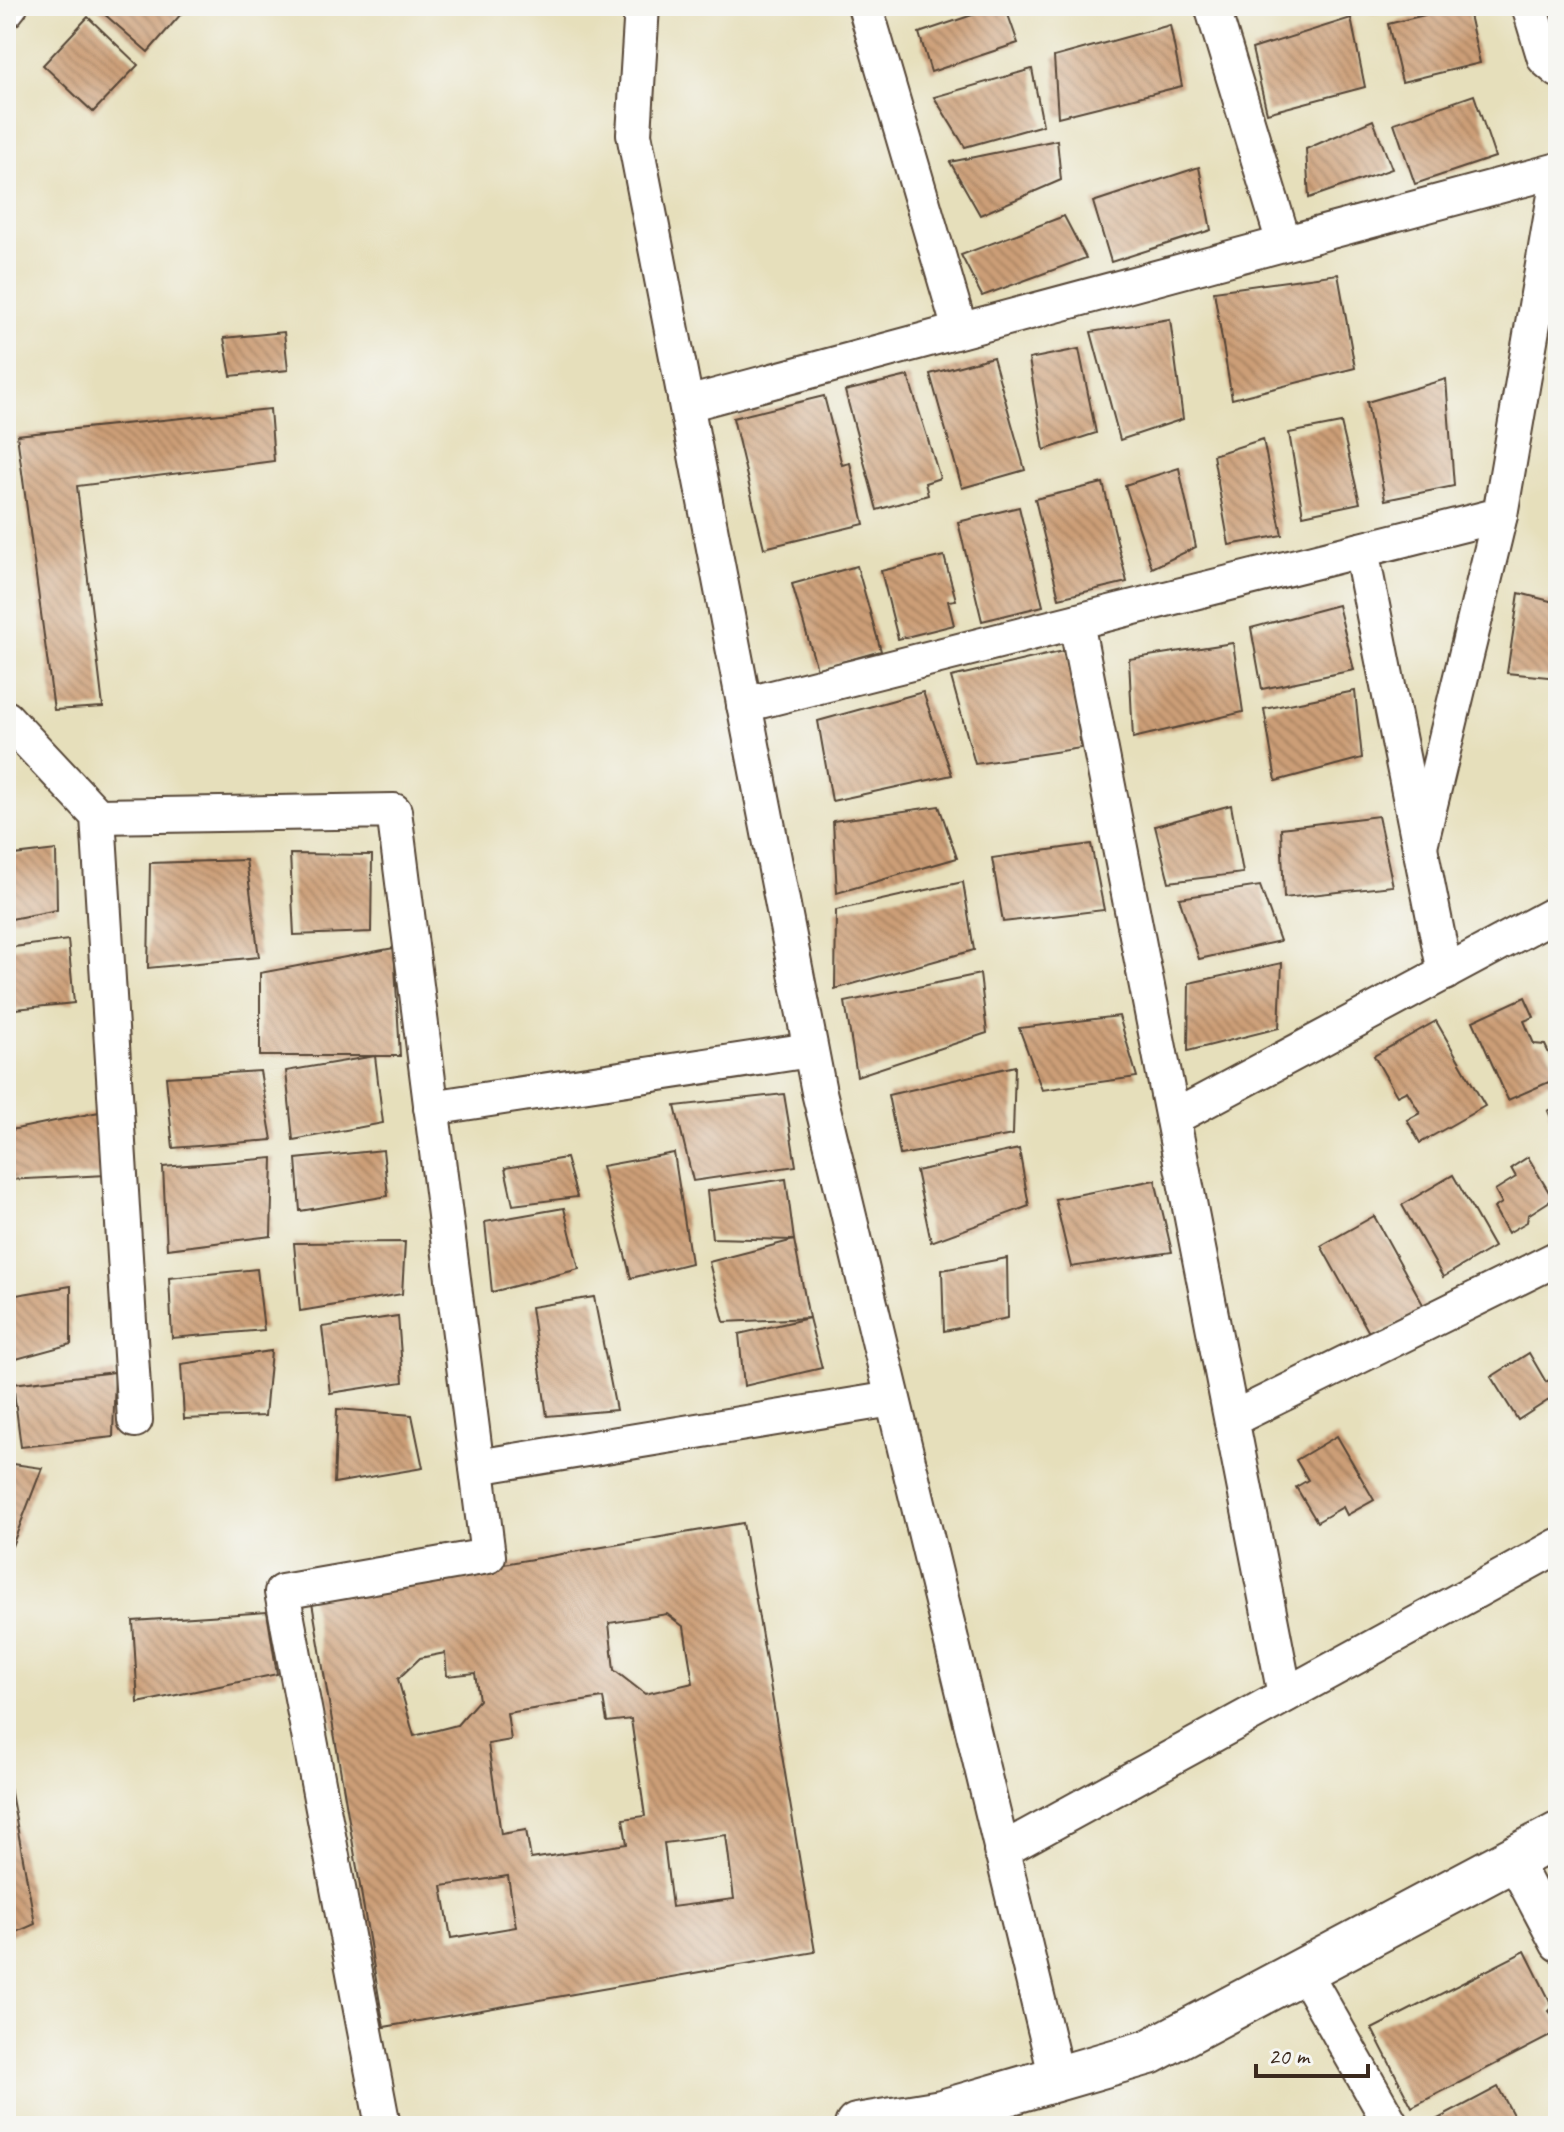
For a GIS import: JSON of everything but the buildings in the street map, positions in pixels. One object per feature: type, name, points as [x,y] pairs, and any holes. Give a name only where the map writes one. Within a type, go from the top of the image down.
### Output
[{"type":"street","points":[[6,11],[10,6]]},
{"type":"street","points":[[642,6],[634,134],[810,1050],[1057,2079]]},
{"type":"street","points":[[1212,6],[1284,243]]},
{"type":"street","points":[[1529,6],[1545,59],[1558,70]]},
{"type":"street","points":[[872,8],[960,330]]},
{"type":"street","points":[[687,404],[1558,170]]},
{"type":"street","points":[[1420,846],[1500,515],[1550,275],[1558,178]]},
{"type":"street","points":[[744,705],[1500,515]]},
{"type":"street","points":[[1361,550],[1445,973]]},
{"type":"street","points":[[1076,622],[1285,1695]]},
{"type":"street","points":[[6,718],[98,816],[135,1420]]},
{"type":"street","points":[[98,816],[394,811],[488,1556],[282,1592],[383,2126]]},
{"type":"street","points":[[1173,1118],[1558,912]]},
{"type":"street","points":[[431,1108],[810,1050]]},
{"type":"street","points":[[1232,1419],[1558,1258]]},
{"type":"street","points":[[477,1467],[892,1399]]},
{"type":"street","points":[[1001,1851],[1558,1546]]},
{"type":"street","points":[[857,2126],[942,2112],[1149,2052],[1558,1835]]},
{"type":"street","points":[[1513,1859],[1558,1944]]},
{"type":"street","points":[[1303,1970],[1392,2126]]}]
